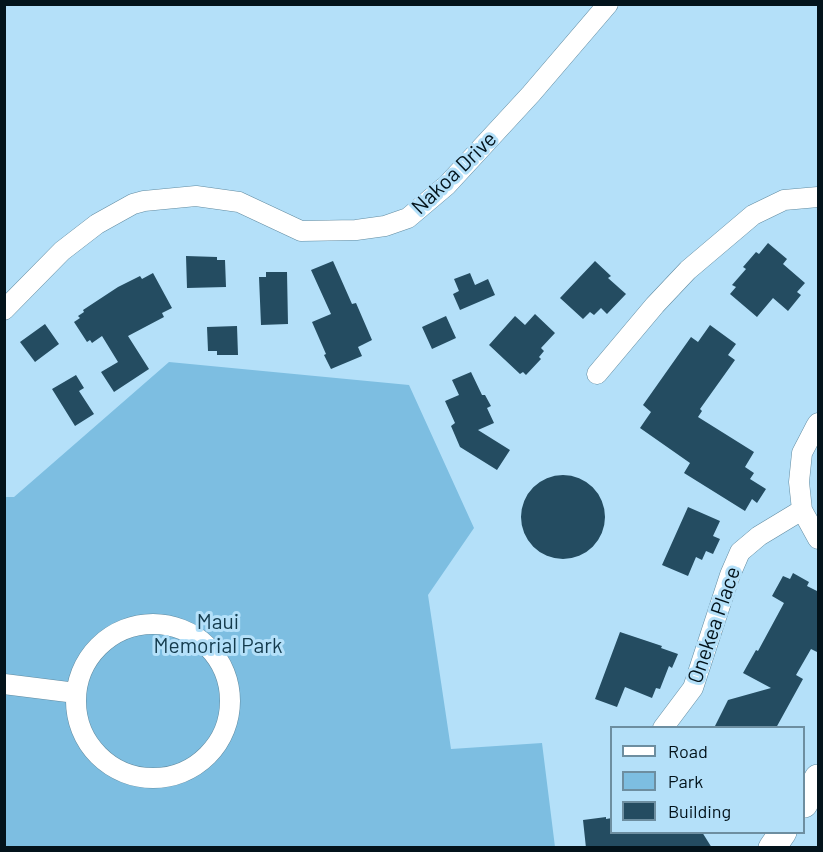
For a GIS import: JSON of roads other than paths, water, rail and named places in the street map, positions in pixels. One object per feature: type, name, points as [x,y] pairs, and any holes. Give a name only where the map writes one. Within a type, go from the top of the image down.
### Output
[{"type":"street","name":"Nakoa Drive","points":[[4,310],[62,251],[98,224],[133,204],[144,201],[196,196],[239,202],[301,231],[356,230],[385,226],[408,218],[447,185],[531,94],[608,4]]},
{"type":"street","points":[[597,374],[688,270],[753,215],[784,200],[819,196]]},
{"type":"street","points":[[819,423],[802,453],[799,482],[802,510],[819,539]]},
{"type":"street","name":"Onekea Place","points":[[664,726],[693,688],[730,575],[740,552],[759,536],[802,510]]},
{"type":"street","points":[[161,624],[190,633],[214,652],[227,679],[230,709],[221,738],[202,761],[175,775],[144,778],[116,769],[92,749],[78,722],[76,693],[85,664],[104,640],[131,627],[161,624]]},
{"type":"street","points":[[4,684],[76,693]]},
{"type":"street","points":[[805,802],[819,778]]},
{"type":"street","points":[[772,848],[782,834]]},
{"type":"park label","name":"Maui Memorial Park","points":[[218,634]]}]
